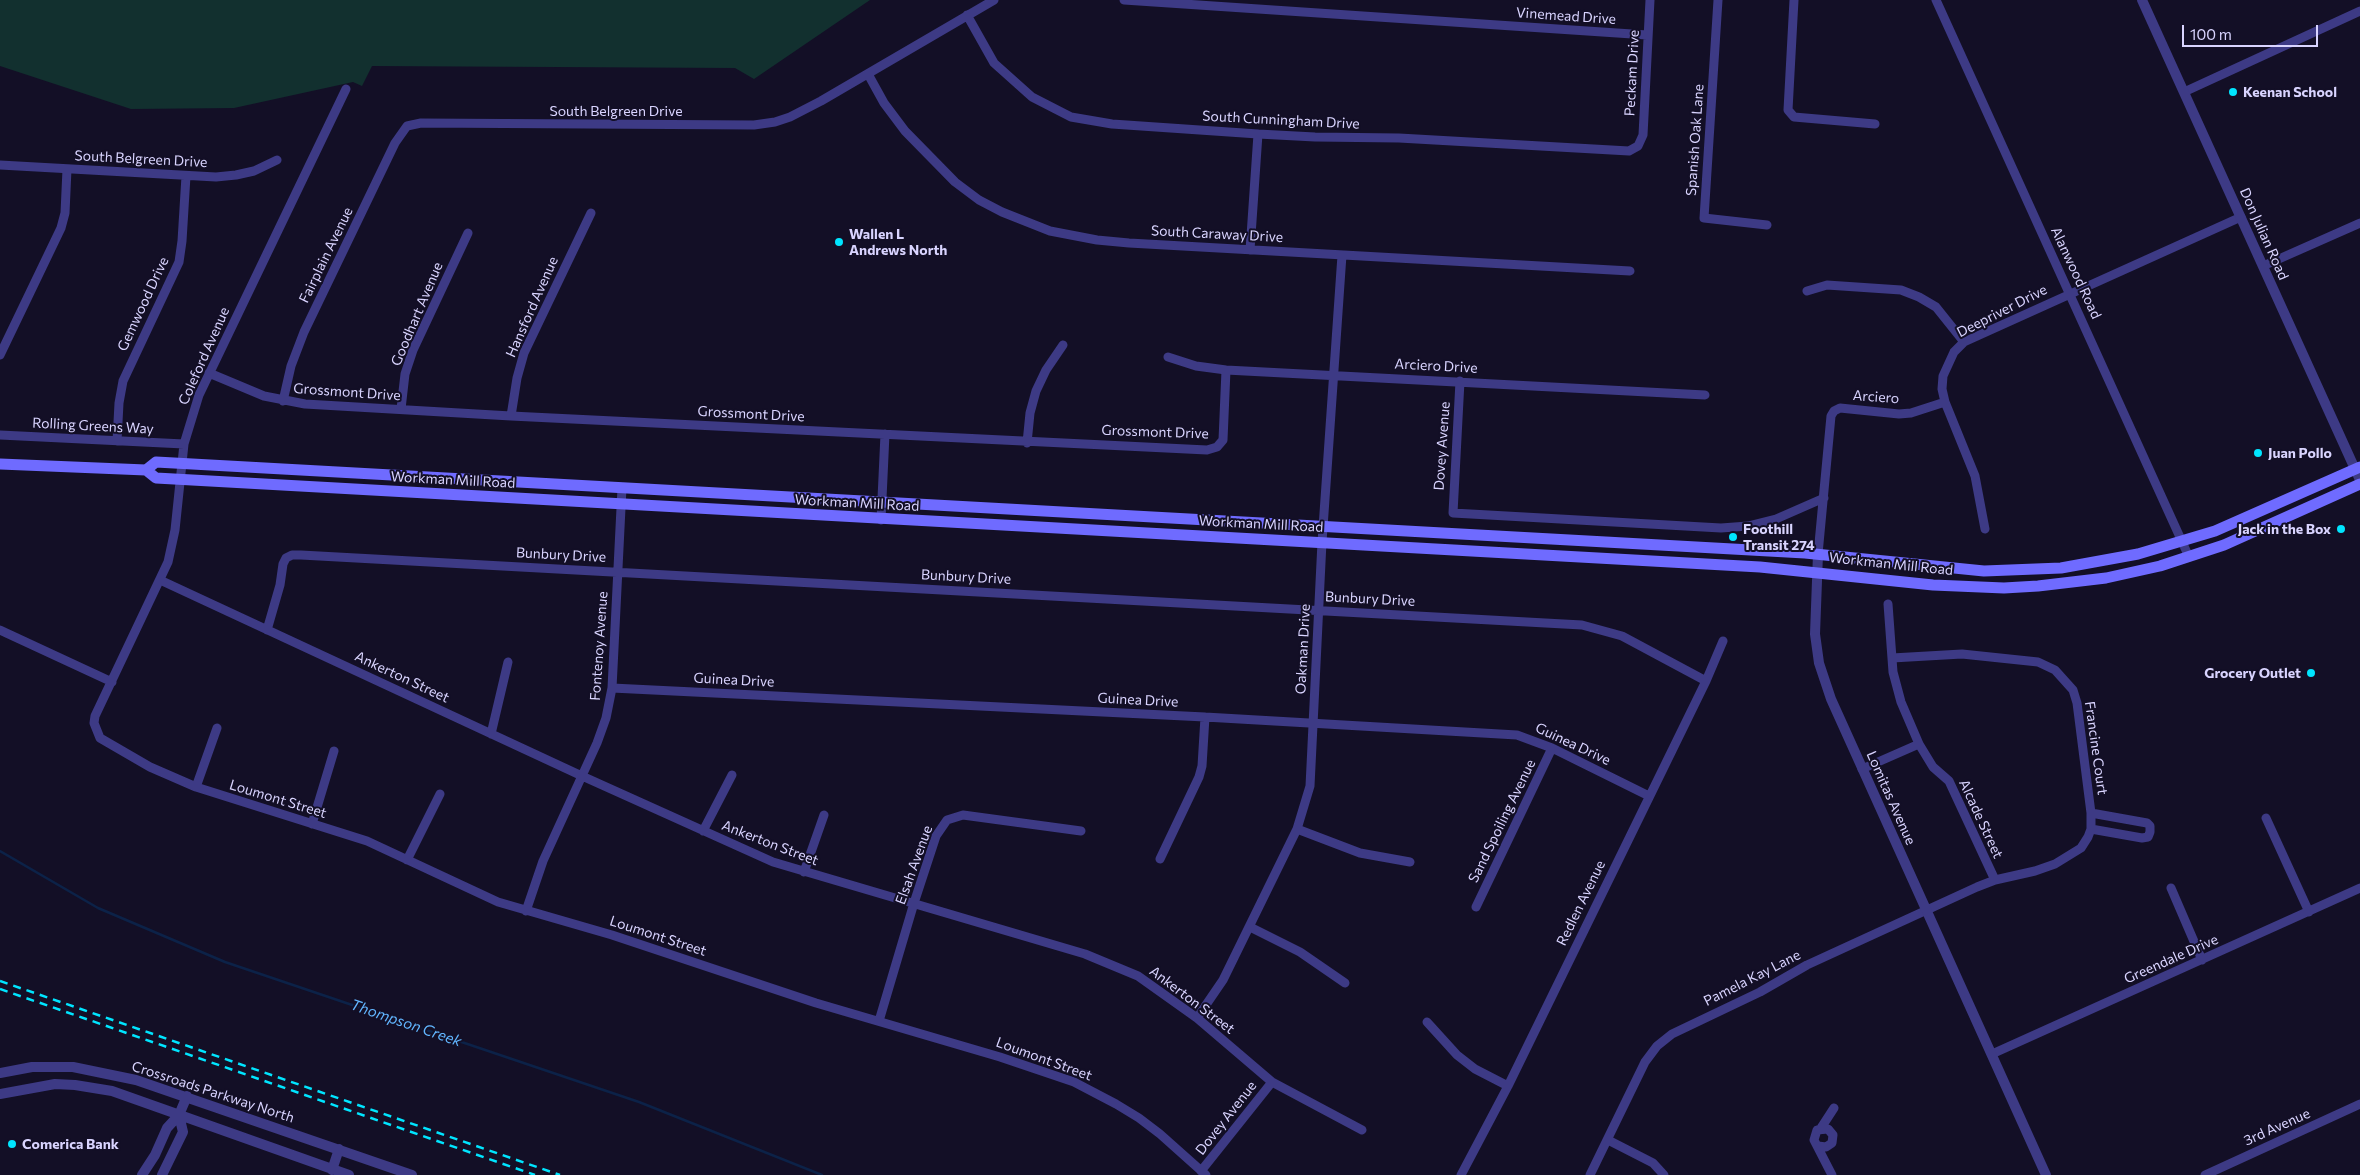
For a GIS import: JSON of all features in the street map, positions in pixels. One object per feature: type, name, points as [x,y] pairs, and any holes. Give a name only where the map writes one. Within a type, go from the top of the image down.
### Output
[{"type":"main road","name":"Workman Mill Road","points":[[146,470],[156,462],[1818,554],[1943,568],[2022,570],[2102,562],[2182,542],[2359,472]]},
{"type":"main road","name":"Workman Mill Road","points":[[0,464],[146,470],[156,478],[180,480],[1817,571],[1933,585],[2004,588],[2106,578],[2189,558],[2259,530],[2360,484]]},
{"type":"street","name":"South Belgreen Drive","points":[[407,126],[421,123],[754,126],[790,117],[821,102],[994,0]]},
{"type":"street","name":"Vinemead Drive","points":[[1124,0],[1647,35]]},
{"type":"street","name":"Peckam Drive","points":[[1638,146],[1642,135],[1650,0]]},
{"type":"street","name":"Spanish Oak Lane","points":[[1718,0],[1704,218],[1767,225]]},
{"type":"street","points":[[1794,0],[1788,110],[1794,118],[1875,124]]},
{"type":"street","name":"Alanwood Road","points":[[1936,0],[2189,558]]},
{"type":"street","name":"Don Julian Road","points":[[2142,0],[2359,472]]},
{"type":"street","points":[[2184,92],[2360,10]]},
{"type":"street","name":"South Cunningham Drive","points":[[968,15],[994,63],[1032,97],[1071,117],[1112,124],[1314,137],[1399,138],[1629,151],[1638,146]]},
{"type":"street","name":"South Caraway Drive","points":[[868,74],[900,124],[930,158],[955,182],[979,200],[1002,212],[1050,231],[1097,240],[1630,271]]},
{"type":"street","name":"Coleford Avenue","points":[[96,730],[95,716],[168,562],[175,530],[184,444],[199,394],[346,89]]},
{"type":"street","name":"Fairplain Avenue","points":[[284,401],[291,366],[304,332],[394,144],[407,126]]},
{"type":"street","points":[[1250,250],[1258,134]]},
{"type":"street","name":"South Belgreen Drive","points":[[0,165],[186,176],[236,175],[254,171],[277,160]]},
{"type":"street","points":[[0,355],[61,228],[65,213],[67,169]]},
{"type":"street","name":"Gemwood Drive","points":[[117,441],[119,403],[123,381],[179,262],[186,176]]},
{"type":"street","name":"Hansford Avenue","points":[[511,416],[517,378],[524,353],[591,213]]},
{"type":"street","name":"Deepriver Drive","points":[[1985,529],[1975,476],[1945,402],[1942,388],[1942,376],[1954,352],[1964,342],[2070,292],[2242,217]]},
{"type":"street","points":[[2263,266],[2360,223]]},
{"type":"street","name":"Goodhart Avenue","points":[[401,409],[405,374],[413,350],[468,233]]},
{"type":"street","name":"Oakman Drive","points":[[1197,1018],[1223,980],[1250,927],[1297,829],[1310,786],[1322,542],[1342,255]]},
{"type":"street","points":[[1807,291],[1827,285],[1901,290],[1936,307],[1949,320],[1964,342]]},
{"type":"street","points":[[1027,443],[1030,413],[1036,391],[1046,370],[1063,346]]},
{"type":"street","name":"Arciero Drive","points":[[1168,357],[1196,366],[1226,370],[1705,395]]},
{"type":"street","name":"Grossmont Drive","points":[[209,373],[246,390],[284,401],[511,416],[885,434],[1027,443],[1099,444],[1208,450],[1217,447],[1223,440],[1226,370]]},
{"type":"street","name":"Dovey Avenue","points":[[1460,381],[1453,513],[1722,528],[1748,526],[1776,519],[1824,498]]},
{"type":"street","name":"Arciero","points":[[1834,411],[1840,408],[1899,414],[1911,413],[1945,402]]},
{"type":"street","name":"Lomitas Avenue","points":[[1834,411],[1831,416],[1818,554],[1815,634],[1819,663],[1831,699],[1862,769],[2046,1175]]},
{"type":"street","points":[[881,520],[885,434]]},
{"type":"street","name":"Rolling Greens Way","points":[[0,435],[184,444]]},
{"type":"street","name":"Fontenoy Avenue","points":[[526,911],[543,860],[603,726],[612,688],[622,488]]},
{"type":"street","name":"Bunbury Drive","points":[[267,630],[280,584],[283,564],[286,558],[292,555],[618,571],[1582,625],[1622,636],[1706,681]]},
{"type":"street","name":"Ankerton Street","points":[[160,580],[582,776],[773,862],[1085,954],[1138,976],[1197,1018],[1272,1082],[1362,1130]]},
{"type":"street","name":"Alcade Street","points":[[1888,604],[1896,689],[1919,744],[1933,767],[1949,781],[1995,880]]},
{"type":"street","points":[[0,630],[112,682]]},
{"type":"street","name":"Redlen Avenue","points":[[1461,1175],[1508,1086],[1706,681],[1723,641]]},
{"type":"street","name":"Francine Court","points":[[1892,658],[1962,654],[2038,662],[2055,670],[2073,690],[2077,703],[2091,813],[2091,829]]},
{"type":"street","points":[[491,734],[508,662]]},
{"type":"street","name":"Guinea Drive","points":[[612,688],[1205,717],[1517,736],[1552,748],[1649,796]]},
{"type":"street","points":[[1160,859],[1199,777],[1202,766],[1205,717]]},
{"type":"street","points":[[196,787],[218,728]]},
{"type":"street","name":"Loumont Street","points":[[96,730],[100,738],[107,744],[196,787],[367,842],[474,893],[879,1021],[1027,1065],[1074,1082],[1138,1118],[1160,1134],[1204,1173]]},
{"type":"street","points":[[1862,769],[1919,744]]},
{"type":"street","name":"Sand Spoiling Avenue","points":[[1476,907],[1552,748]]},
{"type":"street","points":[[312,824],[334,751]]},
{"type":"street","points":[[703,831],[732,775]]},
{"type":"street","points":[[407,860],[440,794]]},
{"type":"street","points":[[1995,880],[2035,871],[2055,864],[2081,848],[2091,829],[2142,838],[2148,837],[2150,832],[2147,824],[2091,813]]},
{"type":"street","points":[[804,872],[824,815]]},
{"type":"street","name":"Elsah Avenue","points":[[879,1021],[936,836],[946,820],[963,815],[1081,831]]},
{"type":"street","points":[[2266,818],[2309,912]]},
{"type":"street","points":[[1297,829],[1360,853],[1410,862]]},
{"type":"street","name":"Pamela Kay Lane","points":[[1590,1175],[1645,1062],[1657,1046],[1672,1034],[1760,992],[1807,965],[1995,880]]},
{"type":"street","points":[[2171,888],[2202,960]]},
{"type":"street","name":"Greendale Drive","points":[[1992,1054],[2360,888]]},
{"type":"street","points":[[1250,927],[1300,952],[1345,983]]},
{"type":"street","points":[[1427,1022],[1463,1060],[1475,1069],[1508,1086]]},
{"type":"street","points":[[35,1086],[38,1067]]},
{"type":"street","name":"Crossroads Parkway North","points":[[0,1073],[38,1067],[73,1067],[136,1080],[412,1175]]},
{"type":"street","name":"Dovey Avenue","points":[[1204,1173],[1272,1082]]},
{"type":"street","points":[[0,1094],[35,1086],[55,1084],[91,1086],[112,1091],[349,1175]]},
{"type":"street","points":[[142,1175],[155,1155],[167,1128],[179,1115],[187,1096]]},
{"type":"street","name":"3rd Avenue","points":[[2205,1175],[2360,1104]]},
{"type":"street","points":[[1832,1175],[1814,1136],[1834,1108]]},
{"type":"street","points":[[162,1175],[183,1132],[179,1115]]},
{"type":"street","points":[[1818,1146],[1829,1146],[1833,1139],[1828,1129],[1821,1128]]},
{"type":"street","points":[[1608,1140],[1653,1163],[1664,1175]]},
{"type":"street","points":[[332,1170],[339,1149]]},
{"type":"green space","points":[[0,0],[870,0],[754,79],[735,68],[372,66],[362,86],[353,82],[234,108],[131,109],[0,66]]},
{"type":"waterway","name":"Thompson Creek","points":[[0,851],[98,908],[225,962],[639,1102],[822,1175]]},
{"type":"railway","points":[[0,981],[560,1175]]},
{"type":"railway","points":[[0,989],[535,1175]]},
{"type":"place","name":"Keenan School","points":[[2233,92]]},
{"type":"place","name":"Wallen L Andrews North","points":[[839,242]]},
{"type":"place","name":"Juan Pollo","points":[[2258,453]]},
{"type":"place","name":"Jack in the Box","points":[[2341,529]]},
{"type":"place","name":"Foothill Transit 274","points":[[1733,537]]},
{"type":"place","name":"Grocery Outlet","points":[[2311,673]]},
{"type":"place","name":"Comerica Bank","points":[[12,1144]]}]
